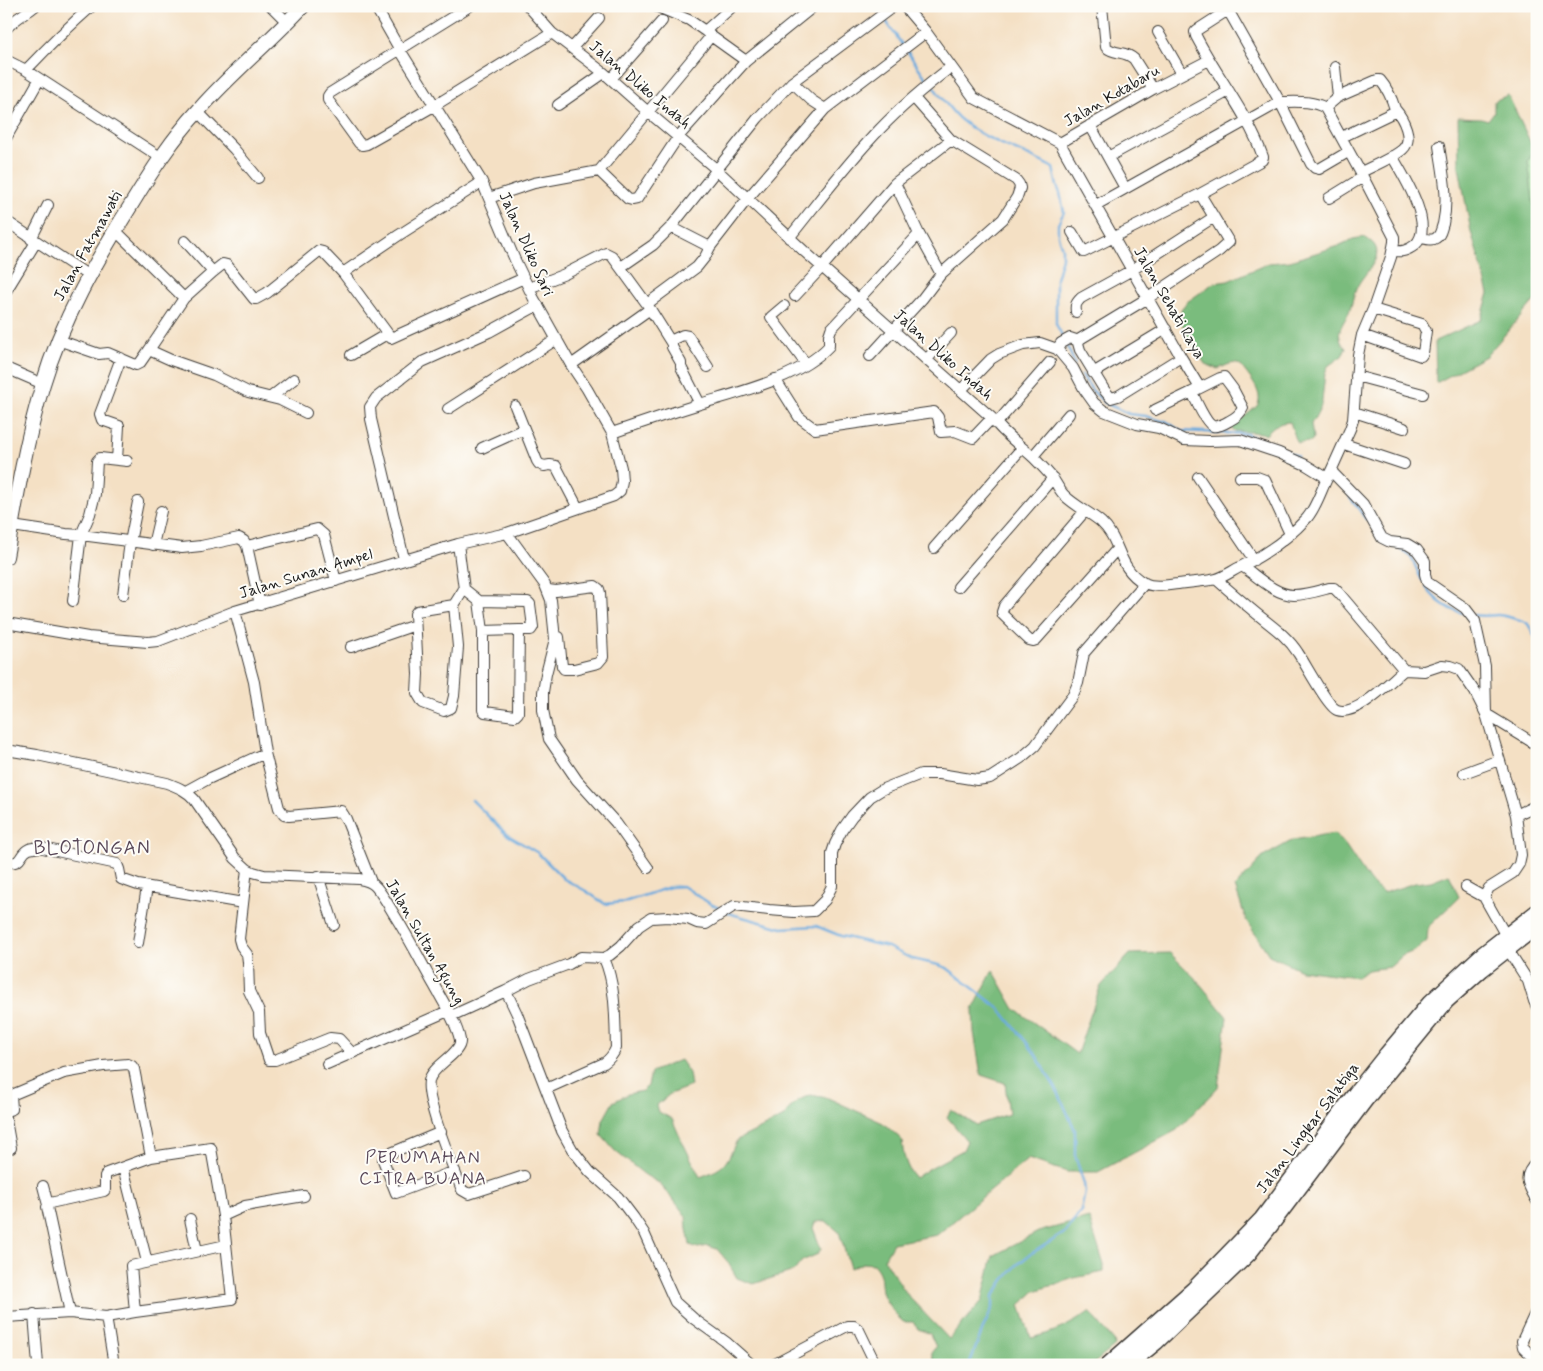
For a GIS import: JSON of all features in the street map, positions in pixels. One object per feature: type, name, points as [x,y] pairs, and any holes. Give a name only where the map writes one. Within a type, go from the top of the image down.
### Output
[{"type":"highway","name":"Jalan Lingkar Salatiga","points":[[1507,942],[1537,912]]},
{"type":"highway","name":"Jalan Lingkar Salatiga","points":[[1128,1365],[1156,1342],[1249,1253],[1266,1223],[1356,1092],[1430,1003],[1463,971],[1507,942],[1537,926]]},
{"type":"highway","name":"Jalan Lingkar Salatiga","points":[[1108,1365],[1266,1223]]},
{"type":"main road","name":"Jalan Fatmawati","points":[[6,557],[12,526],[10,505],[43,384],[58,340],[89,276],[160,157],[197,111],[288,23],[303,6]]},
{"type":"street","points":[[6,29],[12,22],[35,6]]},
{"type":"street","points":[[26,70],[52,42],[92,6]]},
{"type":"street","points":[[272,6],[288,23]]},
{"type":"street","name":"Jalan Dliko Sari","points":[[376,6],[400,50],[482,182],[529,288],[571,365],[612,433],[621,468],[622,481],[619,493],[610,497]]},
{"type":"street","points":[[470,6],[330,92],[328,100],[357,142],[362,145],[367,144],[434,106],[552,34]]},
{"type":"street","name":"Jalan Dliko Indah","points":[[528,6],[552,34],[608,76],[716,169],[789,238],[1033,456],[1053,478],[1063,494],[1105,526],[1127,569],[1145,583]]},
{"type":"street","points":[[655,6],[689,20],[746,61]]},
{"type":"street","points":[[489,198],[534,183],[599,171],[648,112],[708,34],[733,6]]},
{"type":"street","points":[[599,171],[628,199],[637,199],[678,137],[746,61],[814,6]]},
{"type":"street","name":"Jalan Kotabaru","points":[[904,6],[978,101],[1060,143],[1153,89],[1209,60]]},
{"type":"street","points":[[1102,6],[1106,47],[1112,51],[1131,55],[1153,89]]},
{"type":"street","points":[[1072,232],[1084,252],[1200,194],[1262,159],[1263,156],[1246,122],[1196,36],[1196,32],[1228,8],[1280,102],[1311,164],[1319,169],[1348,152]]},
{"type":"street","points":[[621,268],[653,245],[671,227],[758,118],[792,82],[886,12]]},
{"type":"street","points":[[572,48],[599,18]]},
{"type":"street","points":[[558,105],[608,76],[662,21]]},
{"type":"street","points":[[571,365],[697,267],[748,198],[825,109],[926,32]]},
{"type":"street","points":[[1158,32],[1182,74]]},
{"type":"street","points":[[6,60],[26,70],[160,157]]},
{"type":"street","points":[[789,238],[865,145],[893,116],[952,67]]},
{"type":"street","points":[[1335,67],[1338,97]]},
{"type":"street","points":[[6,138],[39,80]]},
{"type":"street","points":[[1325,108],[1338,97],[1380,80],[1404,122],[1407,132],[1406,143],[1402,150],[1329,198]]},
{"type":"street","points":[[792,82],[811,100],[825,109]]},
{"type":"street","points":[[1108,157],[1229,91]]},
{"type":"street","points":[[870,356],[922,299],[941,274],[1003,219],[1017,197],[1020,188],[1016,180],[951,140],[914,98]]},
{"type":"street","points":[[326,1064],[506,991],[581,957],[604,958],[616,952],[639,926],[651,918],[662,916],[688,919],[704,924],[710,923],[736,905],[777,911],[814,911],[825,900],[832,886],[832,853],[835,844],[852,816],[870,797],[883,789],[921,774],[940,774],[977,780],[990,778],[1022,758],[1035,746],[1073,695],[1078,683],[1084,652],[1145,583],[1162,586],[1216,579],[1269,551],[1309,515],[1350,429],[1354,412],[1356,376],[1362,335],[1393,251],[1394,242],[1392,232],[1325,108],[1319,104],[1280,102],[1096,205]]},
{"type":"street","points":[[1342,137],[1393,113],[1396,109]]},
{"type":"street","points":[[197,111],[234,149],[258,178]]},
{"type":"street","points":[[1090,125],[1125,188]]},
{"type":"street","points":[[795,296],[895,182],[951,140]]},
{"type":"street","name":"Jalan Sehati Raya","points":[[1060,143],[1166,329],[1196,390]]},
{"type":"street","points":[[1421,238],[1432,240],[1440,235],[1446,212],[1445,181],[1439,146]]},
{"type":"street","points":[[1392,156],[1417,205],[1422,221],[1421,238],[1409,250],[1402,252],[1393,251]]},
{"type":"street","points":[[343,273],[482,182]]},
{"type":"street","points":[[895,182],[919,234],[941,274]]},
{"type":"street","points":[[1067,343],[1148,298],[1230,242],[1200,194]]},
{"type":"street","points":[[6,291],[33,240],[48,205]]},
{"type":"street","points":[[1076,312],[1077,302],[1081,298],[1132,270],[1214,217]]},
{"type":"street","points":[[6,222],[89,276]]},
{"type":"street","points":[[671,227],[710,247]]},
{"type":"street","points":[[115,230],[184,298]]},
{"type":"street","points":[[612,433],[700,404],[738,394],[806,364],[827,348],[830,331],[919,234]]},
{"type":"street","points":[[185,241],[213,272]]},
{"type":"street","points":[[58,340],[99,354],[108,353],[138,364],[184,298],[223,264],[228,265],[254,299],[256,299],[267,293],[319,251],[323,252],[343,273],[391,338],[524,278]]},
{"type":"street","points":[[529,288],[565,274],[606,253],[612,256],[649,306],[670,341],[700,404]]},
{"type":"street","points":[[404,559],[371,419],[373,400],[422,362],[489,332],[538,305]]},
{"type":"street","points":[[784,306],[771,317],[806,364]]},
{"type":"street","points":[[1362,335],[1421,356],[1423,353],[1426,331],[1422,324],[1373,309]]},
{"type":"street","points":[[1093,373],[1166,329]]},
{"type":"street","points":[[926,359],[951,333]]},
{"type":"street","points":[[351,355],[388,334]]},
{"type":"street","points":[[670,341],[683,335],[691,338],[708,367]]},
{"type":"street","points":[[448,409],[557,339]]},
{"type":"street","points":[[1067,343],[1073,368],[1084,389],[1094,403],[1104,411],[1136,424],[1159,428],[1184,440],[1209,442],[1240,440],[1279,453],[1329,475],[1364,504],[1382,538],[1390,542],[1408,544],[1417,550],[1425,561],[1425,578],[1428,582],[1465,608],[1475,621],[1485,666],[1486,714]]},
{"type":"street","points":[[961,390],[991,359],[1022,345],[1067,343],[1080,350],[1109,397],[1114,398],[1181,357]]},
{"type":"street","points":[[149,350],[248,392],[280,400],[306,413]]},
{"type":"street","points":[[73,600],[82,535],[95,494],[97,461],[100,458],[122,460],[118,428],[102,420],[100,414],[121,358]]},
{"type":"street","points":[[775,379],[798,417],[815,428],[934,412],[938,417],[941,432],[955,431],[973,438],[994,421],[1050,362]]},
{"type":"street","points":[[6,368],[43,384]]},
{"type":"street","points":[[1356,376],[1423,394]]},
{"type":"street","points":[[1155,410],[1220,378],[1224,377],[1233,388],[1243,408],[1236,418],[1215,427],[1209,424],[1196,390]]},
{"type":"street","points":[[271,397],[294,379]]},
{"type":"street","points":[[515,406],[539,464],[556,466],[578,508]]},
{"type":"street","points":[[1354,412],[1404,428]]},
{"type":"street","points":[[1033,456],[1069,414]]},
{"type":"street","points":[[482,448],[524,429]]},
{"type":"street","points":[[1344,444],[1404,464]]},
{"type":"street","points":[[934,548],[1022,448]]},
{"type":"street","points":[[1198,477],[1254,560]]},
{"type":"street","points":[[1240,477],[1258,477],[1265,480],[1290,534]]},
{"type":"street","points":[[958,587],[1053,478]]},
{"type":"street","name":"Jalan Sunan Ampel","points":[[6,623],[88,637],[148,642],[158,641],[235,611],[404,559],[507,533],[610,497]]},
{"type":"street","points":[[123,595],[130,542],[138,502]]},
{"type":"street","points":[[154,545],[161,511]]},
{"type":"street","points":[[1085,511],[1004,606],[1003,615],[1029,640],[1036,640],[1117,549]]},
{"type":"street","points":[[12,526],[169,547],[191,548],[239,538],[244,540],[247,546],[260,604]]},
{"type":"street","points":[[247,546],[312,530],[320,530],[324,534],[336,581]]},
{"type":"street","points":[[507,533],[552,590],[563,668],[566,670],[574,669],[598,663],[603,657],[599,589],[595,586],[552,590]]},
{"type":"street","points":[[454,605],[417,611],[415,614],[418,697],[423,703],[441,711],[451,708],[454,696],[458,647],[454,605],[464,589],[458,544]]},
{"type":"street","points":[[1242,566],[1271,587],[1288,594],[1295,595],[1334,588],[1404,670]]},
{"type":"street","points":[[1216,579],[1284,635],[1296,649],[1327,700],[1336,710],[1352,708],[1368,701],[1404,670],[1424,671],[1442,665],[1459,669],[1475,692],[1486,714],[1516,815],[1521,855],[1519,864],[1513,873],[1489,888],[1484,897]]},
{"type":"street","points":[[464,589],[479,601],[528,602],[533,627],[531,630],[483,631]]},
{"type":"street","points":[[552,590],[555,639],[543,692],[543,710],[549,739],[578,780],[616,823],[648,868]]},
{"type":"street","points":[[479,601],[483,631],[483,710],[485,712],[515,716],[518,713],[518,630]]},
{"type":"street","points":[[235,611],[254,682],[265,753],[279,808],[284,815],[289,816],[341,811],[371,882]]},
{"type":"street","points":[[351,647],[415,624]]},
{"type":"street","points":[[1486,714],[1537,745]]},
{"type":"street","points":[[6,750],[167,783],[186,791],[194,799],[235,858],[247,869],[239,939],[247,954],[248,991],[259,1012],[260,1033],[268,1060],[275,1060],[330,1038],[339,1039],[352,1053]]},
{"type":"street","points":[[186,791],[265,753]]},
{"type":"street","points":[[1464,773],[1499,760]]},
{"type":"street","points":[[1516,815],[1537,805]]},
{"type":"street","points":[[6,862],[16,862],[20,860],[28,849],[38,847],[117,864],[121,879],[147,886],[243,903]]},
{"type":"street","name":"Jalan Sultan Agung","points":[[247,869],[264,875],[360,879],[371,882],[377,888],[402,927],[449,1013],[460,1039],[459,1046],[441,1063],[429,1080],[429,1087],[432,1104],[462,1190],[469,1194],[524,1176]]},
{"type":"street","points":[[318,876],[334,925]]},
{"type":"street","points":[[138,943],[147,886]]},
{"type":"street","points":[[1466,887],[1484,897],[1528,981],[1537,1007]]},
{"type":"street","points":[[546,1089],[604,1063],[614,1053],[616,1048],[614,1003],[611,976],[604,958]]},
{"type":"street","points":[[506,991],[517,1014],[562,1131],[572,1149],[590,1172],[618,1198],[644,1233],[675,1302],[752,1365]]},
{"type":"street","points":[[6,1111],[12,1109],[11,1096],[14,1094],[64,1073],[103,1066],[128,1064],[134,1069],[151,1157]]},
{"type":"street","points":[[6,1120],[11,1148]]},
{"type":"street","points":[[441,1132],[386,1155],[384,1160],[396,1192],[455,1171]]},
{"type":"street","points":[[6,1316],[70,1313],[106,1317],[232,1299],[223,1216],[211,1148],[151,1157],[106,1174],[105,1191],[48,1205]]},
{"type":"street","points":[[1537,1162],[1532,1166],[1527,1182],[1537,1201]]},
{"type":"street","points":[[123,1167],[147,1262]]},
{"type":"street","points":[[43,1186],[70,1313]]},
{"type":"street","points":[[223,1216],[229,1211],[245,1206],[304,1196]]},
{"type":"street","points":[[190,1220],[197,1251]]},
{"type":"street","points":[[135,1312],[131,1267],[133,1265],[226,1245]]},
{"type":"street","points":[[1537,1309],[1522,1341],[1523,1346],[1537,1361]]},
{"type":"street","points":[[34,1314],[38,1365]]},
{"type":"street","points":[[106,1317],[114,1365]]},
{"type":"street","points":[[773,1365],[836,1331],[850,1326],[854,1326],[859,1330],[876,1365]]},
{"type":"green space","points":[[1508,95],[1534,150],[1528,161],[1533,201],[1537,215],[1537,298],[1486,356],[1436,383],[1435,341],[1481,320],[1489,293],[1471,232],[1459,167],[1458,117],[1488,120],[1494,112],[1494,101]]},
{"type":"green space","points":[[1534,150],[1537,152],[1537,215],[1533,201],[1528,161]]},
{"type":"green space","points":[[1364,237],[1372,243],[1377,255],[1357,287],[1349,313],[1340,328],[1340,339],[1346,348],[1342,356],[1328,366],[1325,373],[1320,409],[1311,424],[1313,438],[1311,442],[1297,443],[1290,422],[1276,425],[1266,435],[1235,431],[1231,428],[1257,406],[1259,396],[1255,385],[1238,364],[1230,364],[1218,369],[1205,364],[1185,332],[1181,309],[1187,302],[1214,283],[1228,281],[1269,263],[1290,261]]},
{"type":"green space","points":[[1335,833],[1370,882],[1383,893],[1415,883],[1431,881],[1449,874],[1459,897],[1428,927],[1427,941],[1416,950],[1402,956],[1390,967],[1368,970],[1357,977],[1301,970],[1269,955],[1246,920],[1235,887],[1263,857],[1293,840]]},
{"type":"green space","points":[[1170,953],[1196,979],[1227,1017],[1218,1087],[1177,1130],[1098,1172],[1067,1172],[1028,1159],[937,1235],[893,1243],[884,1259],[909,1297],[949,1339],[982,1301],[993,1256],[1038,1232],[1089,1218],[1104,1265],[1104,1272],[1074,1278],[1035,1291],[1020,1305],[1031,1338],[1062,1328],[1089,1312],[1114,1341],[1115,1346],[1092,1365],[935,1365],[931,1353],[936,1347],[930,1334],[918,1329],[913,1322],[903,1322],[893,1311],[884,1297],[879,1273],[873,1264],[863,1263],[850,1268],[839,1232],[826,1221],[815,1222],[813,1228],[821,1249],[818,1254],[802,1261],[794,1271],[753,1284],[737,1278],[717,1249],[708,1246],[698,1248],[690,1245],[686,1216],[676,1203],[659,1183],[645,1175],[615,1151],[601,1135],[603,1120],[613,1102],[628,1094],[642,1091],[648,1086],[651,1072],[680,1060],[689,1073],[691,1086],[670,1094],[657,1105],[659,1112],[672,1119],[700,1177],[715,1171],[724,1164],[737,1140],[784,1117],[799,1100],[810,1095],[828,1098],[883,1123],[902,1140],[905,1160],[915,1178],[963,1150],[967,1141],[947,1117],[951,1110],[976,1125],[1009,1114],[1005,1083],[981,1075],[974,1032],[973,1010],[993,970],[1015,1009],[1077,1054],[1100,987],[1130,954]]},
{"type":"waterway","points":[[876,6],[880,13]]},
{"type":"waterway","points":[[884,18],[903,46]]},
{"type":"waterway","points":[[907,51],[928,81]]},
{"type":"waterway","points":[[932,85],[954,113],[971,128],[1053,168],[1064,212],[1058,224],[1062,258],[1056,279],[1056,324],[1064,339]]},
{"type":"waterway","points":[[1066,344],[1075,364]]},
{"type":"waterway","points":[[1082,375],[1092,390],[1105,403],[1129,414],[1166,421],[1181,431],[1246,434],[1297,456]]},
{"type":"waterway","points":[[1350,497],[1366,519]]},
{"type":"waterway","points":[[1396,547],[1413,560],[1422,580]]},
{"type":"waterway","points":[[1426,587],[1442,604],[1464,613]]},
{"type":"waterway","points":[[1474,615],[1500,615],[1525,622],[1530,627],[1537,641]]},
{"type":"waterway","points":[[472,800],[506,834],[538,853],[564,879],[605,904],[624,902],[670,887],[683,886],[723,910]]},
{"type":"waterway","points":[[728,913],[782,928],[816,926],[841,936],[888,947],[912,959],[947,968],[1000,1009],[1034,1052],[1058,1092],[1075,1130],[1075,1155],[1085,1192],[1081,1211],[1066,1232],[1029,1255],[1004,1280],[993,1297],[993,1307],[969,1365]]},
{"type":"district","name":"BLOTONGAN","points":[[92,848]]},
{"type":"district","name":"PERUMAHAN CITRA BUANA","points":[[423,1168]]}]
